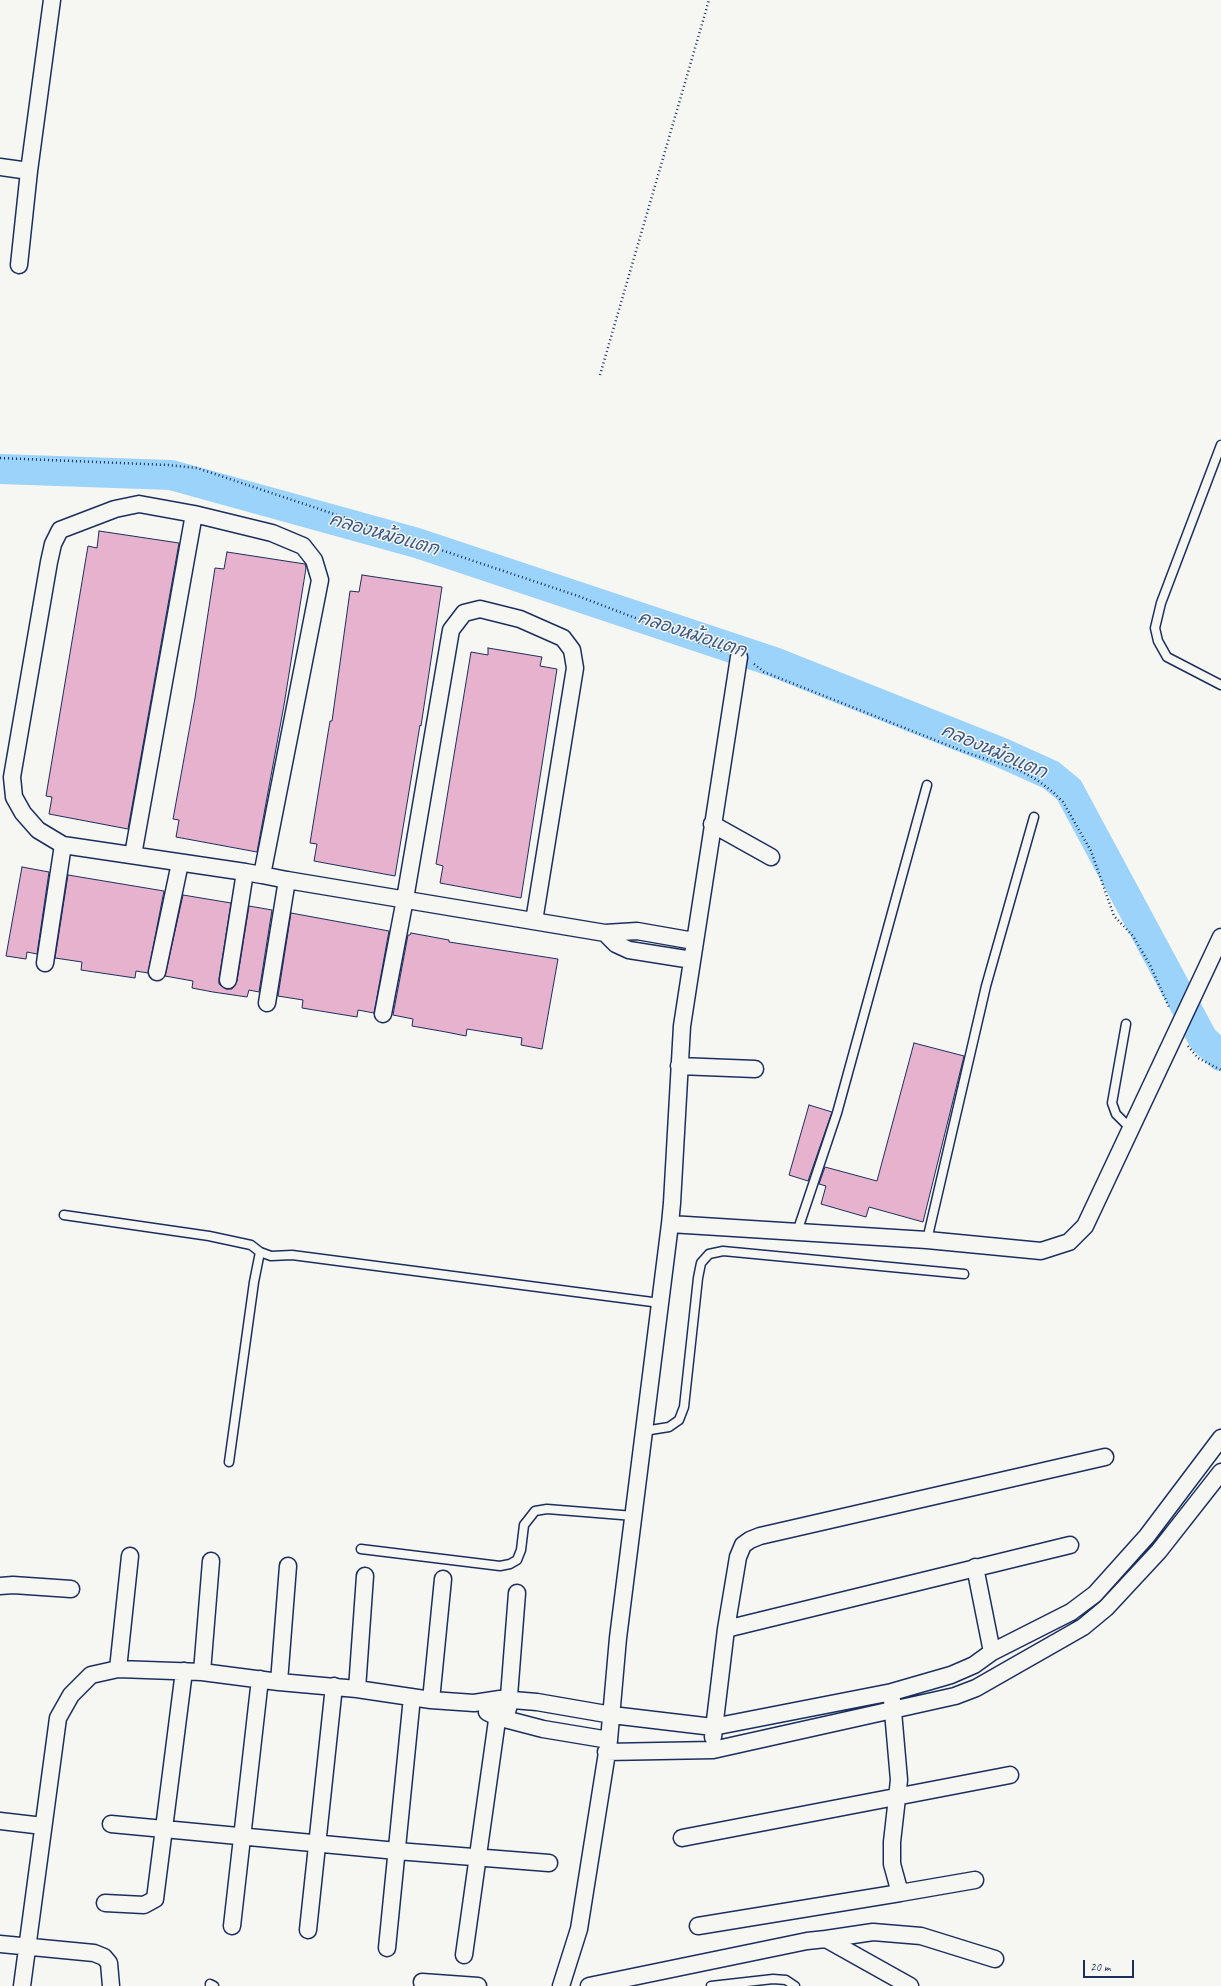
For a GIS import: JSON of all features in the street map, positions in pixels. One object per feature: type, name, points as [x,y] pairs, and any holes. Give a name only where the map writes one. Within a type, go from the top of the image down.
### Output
[{"type":"street","points":[[19,265],[29,171],[52,0]]},
{"type":"street","points":[[0,167],[29,171]]},
{"type":"street","points":[[262,875],[320,580],[314,560],[303,546],[272,533],[194,514],[139,504],[115,509],[60,530],[53,544],[12,777],[14,797],[23,813],[38,830],[63,845],[245,872],[287,880],[605,933],[637,931],[694,941]]},
{"type":"street","points":[[133,855],[194,514]]},
{"type":"street","points":[[383,1014],[405,899],[450,630],[464,613],[480,609],[520,620],[563,638],[572,650],[576,668],[534,921]]},
{"type":"street","points":[[562,1986],[579,1929],[612,1715],[618,1638],[670,1224],[682,1026],[739,657]]},
{"type":"street","points":[[712,824],[771,857]]},
{"type":"street","points":[[45,963],[63,845]]},
{"type":"street","points":[[157,972],[180,863]]},
{"type":"street","points":[[228,980],[245,872]]},
{"type":"street","points":[[266,1003],[287,880]]},
{"type":"street","points":[[605,933],[616,944],[629,950],[692,960]]},
{"type":"street","points":[[670,1224],[928,1240],[1041,1251],[1069,1242],[1085,1226],[1221,936]]},
{"type":"street","points":[[679,1066],[728,1070],[755,1069]]},
{"type":"street","points":[[22,1986],[58,1718],[72,1695],[92,1675],[118,1669],[202,1672],[279,1682],[334,1686],[431,1700],[474,1703],[504,1699],[537,1702],[612,1715],[713,1727],[892,1692],[952,1675],[974,1665],[992,1652],[1071,1612],[1095,1594],[1147,1536],[1221,1438]]},
{"type":"street","points":[[713,1750],[713,1727],[726,1630],[738,1557],[743,1545],[760,1536],[1105,1457]]},
{"type":"street","points":[[474,1703],[502,1718],[607,1746],[713,1750],[955,1696],[976,1688],[1083,1627],[1106,1608],[1159,1551],[1221,1472]]},
{"type":"street","points":[[1147,1536],[1159,1551]]},
{"type":"street","points":[[726,1630],[975,1567],[1070,1545]]},
{"type":"street","points":[[118,1669],[130,1556]]},
{"type":"street","points":[[202,1672],[211,1561]]},
{"type":"street","points":[[279,1682],[288,1566]]},
{"type":"street","points":[[975,1567],[992,1652]]},
{"type":"street","points":[[357,1689],[365,1576]]},
{"type":"street","points":[[431,1700],[443,1579]]},
{"type":"street","points":[[0,1586],[13,1585],[72,1589]]},
{"type":"street","points":[[464,1955],[477,1858],[502,1718],[517,1593]]},
{"type":"street","points":[[105,1903],[144,1905],[155,1899],[184,1671]]},
{"type":"street","points":[[232,1926],[260,1679]]},
{"type":"street","points":[[308,1930],[334,1686]]},
{"type":"street","points":[[892,1692],[892,1710],[898,1751],[899,1780],[892,1842],[892,1864],[900,1893]]},
{"type":"street","points":[[386,1948],[412,1697]]},
{"type":"street","points":[[682,1838],[1010,1775]]},
{"type":"street","points":[[0,1821],[43,1826]]},
{"type":"street","points":[[111,1824],[242,1835],[397,1851],[549,1863]]},
{"type":"street","points":[[698,1926],[975,1880]]},
{"type":"street","points":[[589,1986],[807,1941],[873,1932],[921,1936],[995,1959]]},
{"type":"street","points":[[826,1939],[910,1986]]},
{"type":"street","points":[[0,1944],[94,1953],[104,1957],[110,1963],[112,1976],[111,1986]]},
{"type":"street","points":[[422,1982],[478,1986]]},
{"type":"lane","points":[[1221,445],[1161,603],[1154,628],[1158,641],[1167,657],[1221,685]]},
{"type":"lane","points":[[797,1232],[837,1113],[928,785]]},
{"type":"lane","points":[[928,1240],[986,986],[1034,817]]},
{"type":"lane","points":[[1126,1024],[1112,1103],[1116,1114],[1131,1130]]},
{"type":"lane","points":[[64,1215],[209,1236],[251,1245],[260,1252],[271,1256],[292,1255],[660,1303]]},
{"type":"lane","points":[[644,1431],[669,1427],[679,1420],[684,1407],[698,1278],[702,1262],[709,1254],[723,1251],[964,1274]]},
{"type":"lane","points":[[229,1462],[254,1282],[260,1252]]},
{"type":"lane","points":[[361,1550],[500,1566],[510,1564],[517,1560],[521,1550],[524,1525],[535,1511],[546,1509],[634,1516]]},
{"type":"lane","points":[[710,1986],[773,1979],[786,1980],[795,1986]]},
{"type":"path","points":[[600,375],[709,0]]},
{"type":"path","points":[[0,458],[168,465],[196,468],[578,596],[739,657],[755,665],[764,672],[965,752],[1019,770],[1037,780],[1063,802],[1091,851],[1114,916],[1133,936],[1150,965],[1170,1009]]},
{"type":"path","points":[[1185,1040],[1188,1047],[1198,1058],[1221,1070]]},
{"type":"building","points":[[99,531],[179,543],[128,829],[49,814],[52,797],[46,796],[88,546],[97,548]]},
{"type":"building","points":[[227,552],[305,564],[306,568],[284,705],[257,852],[176,837],[179,820],[173,819],[195,698],[215,568],[224,569]]},
{"type":"building","points":[[362,575],[442,587],[421,726],[420,725],[395,876],[314,861],[317,844],[310,843],[330,721],[332,721],[350,591],[359,592]]},
{"type":"building","points":[[488,648],[542,657],[540,666],[557,669],[521,898],[440,883],[443,866],[436,864],[471,652],[488,655]]},
{"type":"building","points":[[22,867],[49,872],[37,954],[27,952],[26,959],[6,956]]},
{"type":"building","points":[[68,875],[164,891],[148,973],[136,971],[135,978],[81,970],[82,962],[55,958]]},
{"type":"building","points":[[183,895],[231,903],[219,979],[219,984],[226,989],[232,989],[237,981],[249,906],[272,910],[259,992],[249,990],[247,997],[213,992],[192,988],[193,981],[165,976]]},
{"type":"building","points":[[291,913],[389,931],[374,1013],[358,1010],[357,1017],[302,1008],[303,1000],[278,996]]},
{"type":"building","points":[[411,933],[449,940],[449,942],[558,959],[542,1049],[521,1045],[522,1038],[467,1029],[466,1036],[412,1026],[413,1019],[393,1015],[408,935]]},
{"type":"building","points":[[914,1043],[964,1056],[923,1222],[869,1207],[866,1217],[821,1204],[826,1186],[819,1184],[825,1167],[877,1181]]},
{"type":"building","points":[[809,1105],[832,1112],[808,1181],[789,1175]]},
{"type":"waterway","name":"คลองหม้อแตก","points":[[0,469],[171,475],[417,543],[774,662],[1000,752],[1051,775],[1069,790],[1203,1039],[1221,1056]]}]
